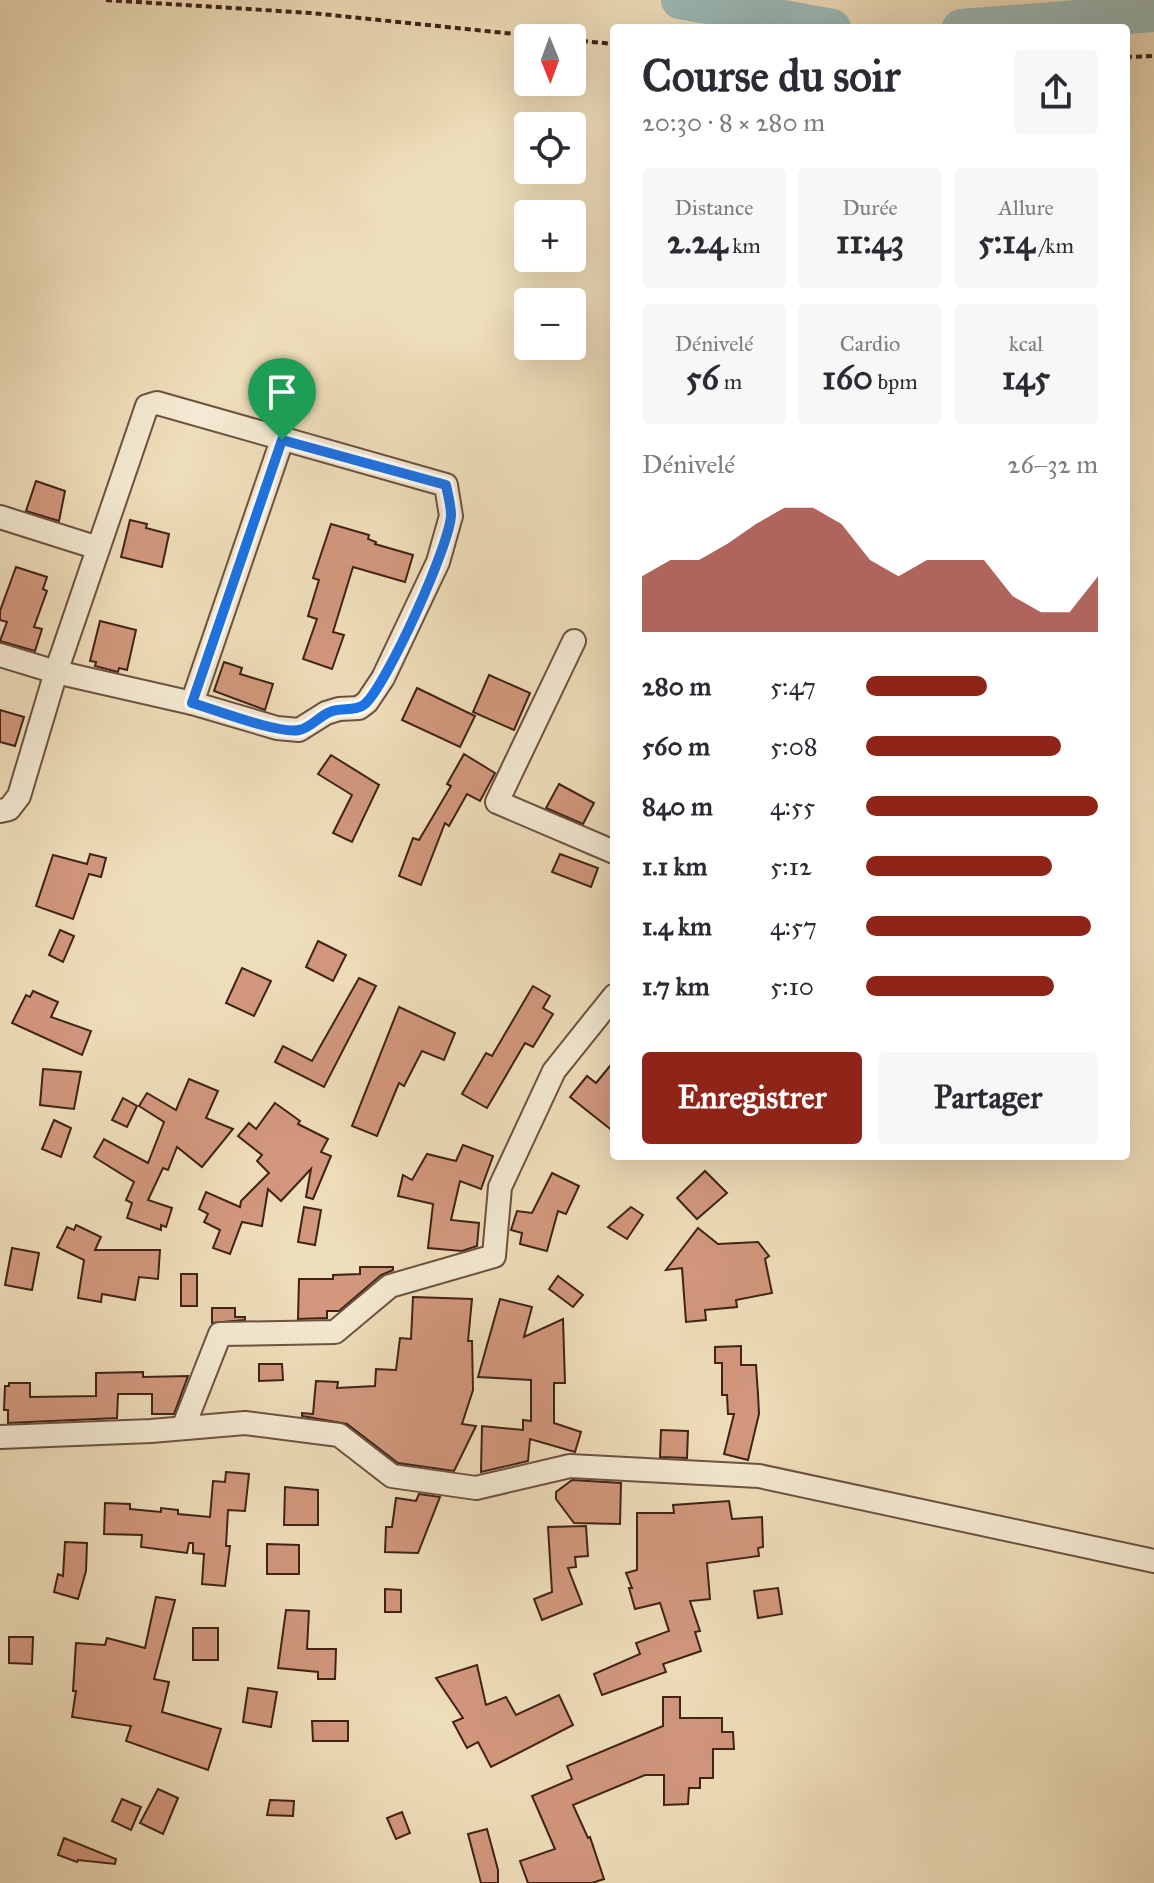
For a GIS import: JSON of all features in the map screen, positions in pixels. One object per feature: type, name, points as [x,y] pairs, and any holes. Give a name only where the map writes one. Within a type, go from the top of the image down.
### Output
[{"type":"street","points":[[0,655],[56,672],[192,703],[277,728],[299,730],[326,713],[359,708],[367,702],[383,678],[438,562],[451,516],[446,485],[157,403],[147,406],[56,672],[19,796],[9,809],[0,811]]},
{"type":"street","points":[[192,703],[282,440]]},
{"type":"street","points":[[0,517],[98,548]]},
{"type":"street","points":[[574,641],[497,802],[610,850]]},
{"type":"street","points":[[183,1428],[220,1334],[335,1332],[390,1286],[494,1256],[500,1187],[554,1071],[610,1001]]},
{"type":"street","points":[[0,1437],[245,1423],[339,1435],[392,1476],[476,1488],[570,1466],[759,1476],[1154,1561]]},
{"type":"path","points":[[106,0],[311,13],[514,34]]},
{"type":"path","points":[[586,41],[610,44]]},
{"type":"path","points":[[1130,57],[1154,56]]},
{"type":"building","points":[[36,481],[65,491],[59,521],[26,511]]},
{"type":"building","points":[[130,520],[169,534],[162,567],[121,557]]},
{"type":"building","points":[[331,524],[369,535],[368,539],[375,544],[413,555],[405,582],[353,567],[333,632],[344,635],[332,669],[303,659],[317,619],[308,616],[319,580],[313,578]]},
{"type":"building","points":[[16,567],[47,577],[43,589],[47,591],[34,627],[42,629],[35,651],[0,641],[7,622],[0,620],[0,611]]},
{"type":"building","points":[[100,621],[136,630],[127,670],[119,668],[118,672],[95,666],[96,662],[90,661]]},
{"type":"building","points":[[224,662],[242,668],[240,674],[273,684],[265,710],[214,691]]},
{"type":"building","points":[[489,675],[530,693],[514,730],[473,712]]},
{"type":"building","points":[[417,688],[475,716],[460,747],[402,720]]},
{"type":"building","points":[[0,710],[24,717],[15,746],[0,742]]},
{"type":"building","points":[[464,754],[495,773],[480,801],[467,794],[449,826],[445,823],[421,885],[399,876],[413,838],[419,840],[451,786],[447,784]]},
{"type":"building","points":[[331,755],[379,785],[352,842],[333,833],[352,795],[318,774]]},
{"type":"building","points":[[559,784],[594,803],[583,824],[546,808]]},
{"type":"building","points":[[90,854],[106,858],[101,877],[89,874],[73,919],[36,906],[53,855],[87,864]]},
{"type":"building","points":[[560,854],[598,868],[591,887],[552,872]]},
{"type":"building","points":[[60,930],[74,936],[63,962],[49,955]]},
{"type":"building","points":[[318,941],[346,955],[333,981],[306,967]]},
{"type":"building","points":[[242,968],[271,981],[254,1016],[226,1003]]},
{"type":"building","points":[[359,978],[376,986],[324,1087],[275,1062],[283,1046],[312,1061]]},
{"type":"building","points":[[533,986],[550,996],[543,1008],[553,1014],[533,1047],[525,1043],[487,1108],[462,1094],[486,1053],[492,1056]]},
{"type":"building","points":[[33,991],[58,1002],[51,1017],[91,1031],[82,1055],[12,1023],[26,995],[30,997]]},
{"type":"building","points":[[399,1007],[455,1033],[444,1060],[422,1051],[404,1086],[399,1083],[377,1136],[352,1126]]},
{"type":"building","points":[[610,1066],[610,1129],[570,1097],[587,1076],[596,1083]]},
{"type":"building","points":[[43,1069],[81,1072],[74,1109],[40,1105]]},
{"type":"building","points":[[189,1079],[218,1091],[206,1118],[233,1129],[202,1167],[177,1147],[168,1170],[163,1168],[148,1200],[172,1208],[166,1227],[161,1225],[161,1230],[127,1218],[132,1203],[126,1200],[134,1182],[94,1157],[104,1139],[148,1163],[164,1122],[139,1106],[147,1093],[176,1110]]},
{"type":"building","points":[[123,1098],[137,1106],[127,1127],[112,1120]]},
{"type":"building","points":[[275,1103],[300,1121],[298,1124],[328,1139],[321,1152],[331,1156],[313,1199],[306,1197],[311,1169],[281,1201],[268,1189],[262,1226],[242,1222],[230,1254],[213,1248],[220,1230],[204,1222],[208,1214],[199,1209],[206,1192],[240,1207],[241,1201],[269,1173],[257,1161],[262,1155],[238,1136],[249,1123],[256,1129]]},
{"type":"building","points":[[54,1120],[71,1128],[61,1157],[42,1149]]},
{"type":"building","points":[[463,1145],[493,1156],[481,1189],[460,1181],[451,1220],[479,1223],[477,1246],[462,1251],[428,1248],[433,1204],[398,1196],[403,1175],[412,1180],[427,1154],[456,1161]]},
{"type":"building","points":[[705,1171],[727,1193],[697,1219],[677,1198]]},
{"type":"building","points":[[552,1173],[579,1186],[566,1214],[558,1211],[547,1251],[520,1244],[522,1233],[511,1230],[517,1211],[532,1213]]},
{"type":"building","points":[[304,1207],[321,1210],[315,1245],[298,1242]]},
{"type":"building","points":[[631,1207],[643,1215],[627,1239],[608,1227]]},
{"type":"building","points":[[76,1225],[101,1237],[95,1250],[160,1250],[158,1279],[139,1277],[135,1300],[102,1294],[101,1302],[78,1298],[84,1260],[57,1247],[67,1227],[74,1230]]},
{"type":"building","points":[[698,1228],[718,1244],[758,1242],[769,1256],[765,1259],[772,1293],[736,1300],[737,1307],[705,1310],[706,1320],[686,1322],[682,1268],[666,1270]]},
{"type":"building","points":[[12,1248],[39,1253],[32,1290],[5,1285]]},
{"type":"building","points":[[360,1267],[393,1267],[393,1270],[381,1275],[339,1311],[327,1311],[327,1318],[298,1319],[299,1279],[333,1279],[333,1275],[360,1274]]},
{"type":"building","points":[[181,1274],[197,1274],[197,1306],[181,1306]]},
{"type":"building","points":[[558,1276],[583,1295],[573,1307],[549,1289]]},
{"type":"building","points":[[413,1297],[472,1299],[468,1341],[472,1341],[473,1390],[462,1424],[476,1426],[454,1471],[398,1463],[347,1424],[302,1416],[302,1413],[313,1414],[316,1381],[338,1382],[337,1388],[375,1386],[376,1369],[396,1370],[400,1338],[411,1339]]},
{"type":"building","points":[[500,1299],[532,1307],[524,1337],[563,1319],[565,1383],[554,1383],[554,1423],[581,1432],[575,1452],[530,1439],[528,1461],[481,1472],[482,1426],[523,1430],[523,1420],[531,1421],[531,1380],[478,1377]]},
{"type":"building","points":[[212,1308],[235,1308],[235,1317],[245,1317],[245,1320],[212,1323]]},
{"type":"building","points":[[741,1346],[741,1365],[756,1365],[758,1394],[759,1414],[748,1460],[724,1454],[734,1414],[728,1414],[727,1395],[722,1395],[722,1363],[715,1363],[715,1347]]},
{"type":"building","points":[[259,1364],[282,1364],[283,1380],[259,1381]]},
{"type":"building","points":[[143,1372],[143,1377],[188,1376],[174,1414],[152,1414],[152,1394],[118,1394],[117,1418],[8,1423],[8,1410],[4,1410],[5,1386],[9,1383],[30,1383],[30,1397],[96,1396],[96,1373]]},
{"type":"building","points":[[661,1430],[688,1431],[687,1458],[660,1457]]},
{"type":"building","points":[[226,1472],[249,1474],[245,1511],[228,1510],[226,1546],[230,1546],[225,1586],[202,1584],[204,1554],[193,1553],[193,1543],[189,1543],[187,1553],[141,1547],[142,1535],[104,1534],[105,1503],[130,1504],[130,1509],[161,1512],[161,1508],[178,1510],[178,1514],[210,1517],[213,1481],[225,1482]]},
{"type":"building","points":[[572,1480],[621,1483],[620,1524],[574,1523],[556,1499],[556,1492]]},
{"type":"building","points":[[285,1487],[318,1490],[318,1525],[284,1525]]},
{"type":"building","points":[[419,1494],[440,1497],[418,1553],[385,1552],[386,1527],[392,1527],[396,1498],[416,1501]]},
{"type":"building","points":[[729,1501],[732,1519],[762,1517],[763,1547],[758,1548],[759,1556],[707,1563],[710,1599],[690,1601],[700,1631],[695,1632],[701,1651],[663,1664],[666,1672],[602,1695],[594,1674],[640,1654],[636,1643],[669,1631],[660,1603],[635,1609],[629,1588],[632,1588],[626,1573],[637,1570],[637,1513],[674,1513],[673,1505]]},
{"type":"building","points":[[586,1526],[588,1556],[575,1557],[576,1567],[568,1568],[582,1604],[542,1620],[534,1599],[552,1592],[548,1527]]},
{"type":"building","points":[[65,1542],[87,1543],[86,1571],[78,1599],[54,1592],[58,1574],[63,1576]]},
{"type":"building","points":[[267,1544],[299,1545],[299,1574],[267,1574]]},
{"type":"building","points":[[778,1588],[782,1614],[758,1618],[754,1591]]},
{"type":"building","points":[[385,1589],[401,1590],[401,1612],[385,1612]]},
{"type":"building","points":[[156,1597],[175,1600],[154,1679],[169,1682],[162,1712],[221,1729],[208,1770],[126,1741],[131,1726],[72,1717],[76,1691],[73,1691],[76,1643],[105,1645],[107,1638],[145,1648]]},
{"type":"building","points":[[286,1610],[309,1611],[307,1649],[336,1649],[335,1679],[318,1679],[318,1672],[278,1668]]},
{"type":"building","points":[[193,1628],[218,1628],[218,1660],[193,1660]]},
{"type":"building","points":[[9,1637],[33,1637],[32,1664],[9,1663]]},
{"type":"building","points":[[477,1665],[486,1705],[506,1697],[516,1715],[559,1695],[573,1725],[491,1767],[478,1742],[467,1748],[453,1722],[463,1718],[436,1678]]},
{"type":"building","points":[[248,1688],[277,1692],[271,1727],[243,1722]]},
{"type":"building","points":[[663,1697],[680,1697],[680,1718],[722,1718],[722,1732],[733,1732],[734,1749],[713,1749],[713,1778],[700,1778],[700,1788],[689,1788],[688,1804],[664,1805],[664,1775],[645,1775],[573,1805],[590,1837],[604,1879],[592,1883],[528,1883],[520,1861],[555,1849],[532,1796],[572,1779],[567,1766],[663,1726]]},
{"type":"building","points":[[312,1721],[348,1721],[348,1741],[313,1741]]},
{"type":"building","points":[[158,1789],[178,1798],[163,1834],[140,1823]]},
{"type":"building","points":[[122,1799],[141,1807],[131,1830],[112,1821]]},
{"type":"building","points":[[270,1800],[294,1801],[293,1816],[267,1815]]},
{"type":"building","points":[[402,1812],[410,1833],[396,1839],[387,1818]]},
{"type":"building","points":[[487,1829],[498,1870],[498,1883],[481,1883],[468,1834]]},
{"type":"building","points":[[64,1838],[116,1859],[115,1864],[77,1862],[58,1855]]},
{"type":"waterway","points":[[680,0],[810,24]]},
{"type":"waterway","points":[[1012,24],[1154,13]]},
{"type":"route","points":[[282,440],[446,485],[451,516],[438,562],[383,678],[367,702],[359,708],[326,713],[299,730],[277,728],[192,703],[282,440]]}]
